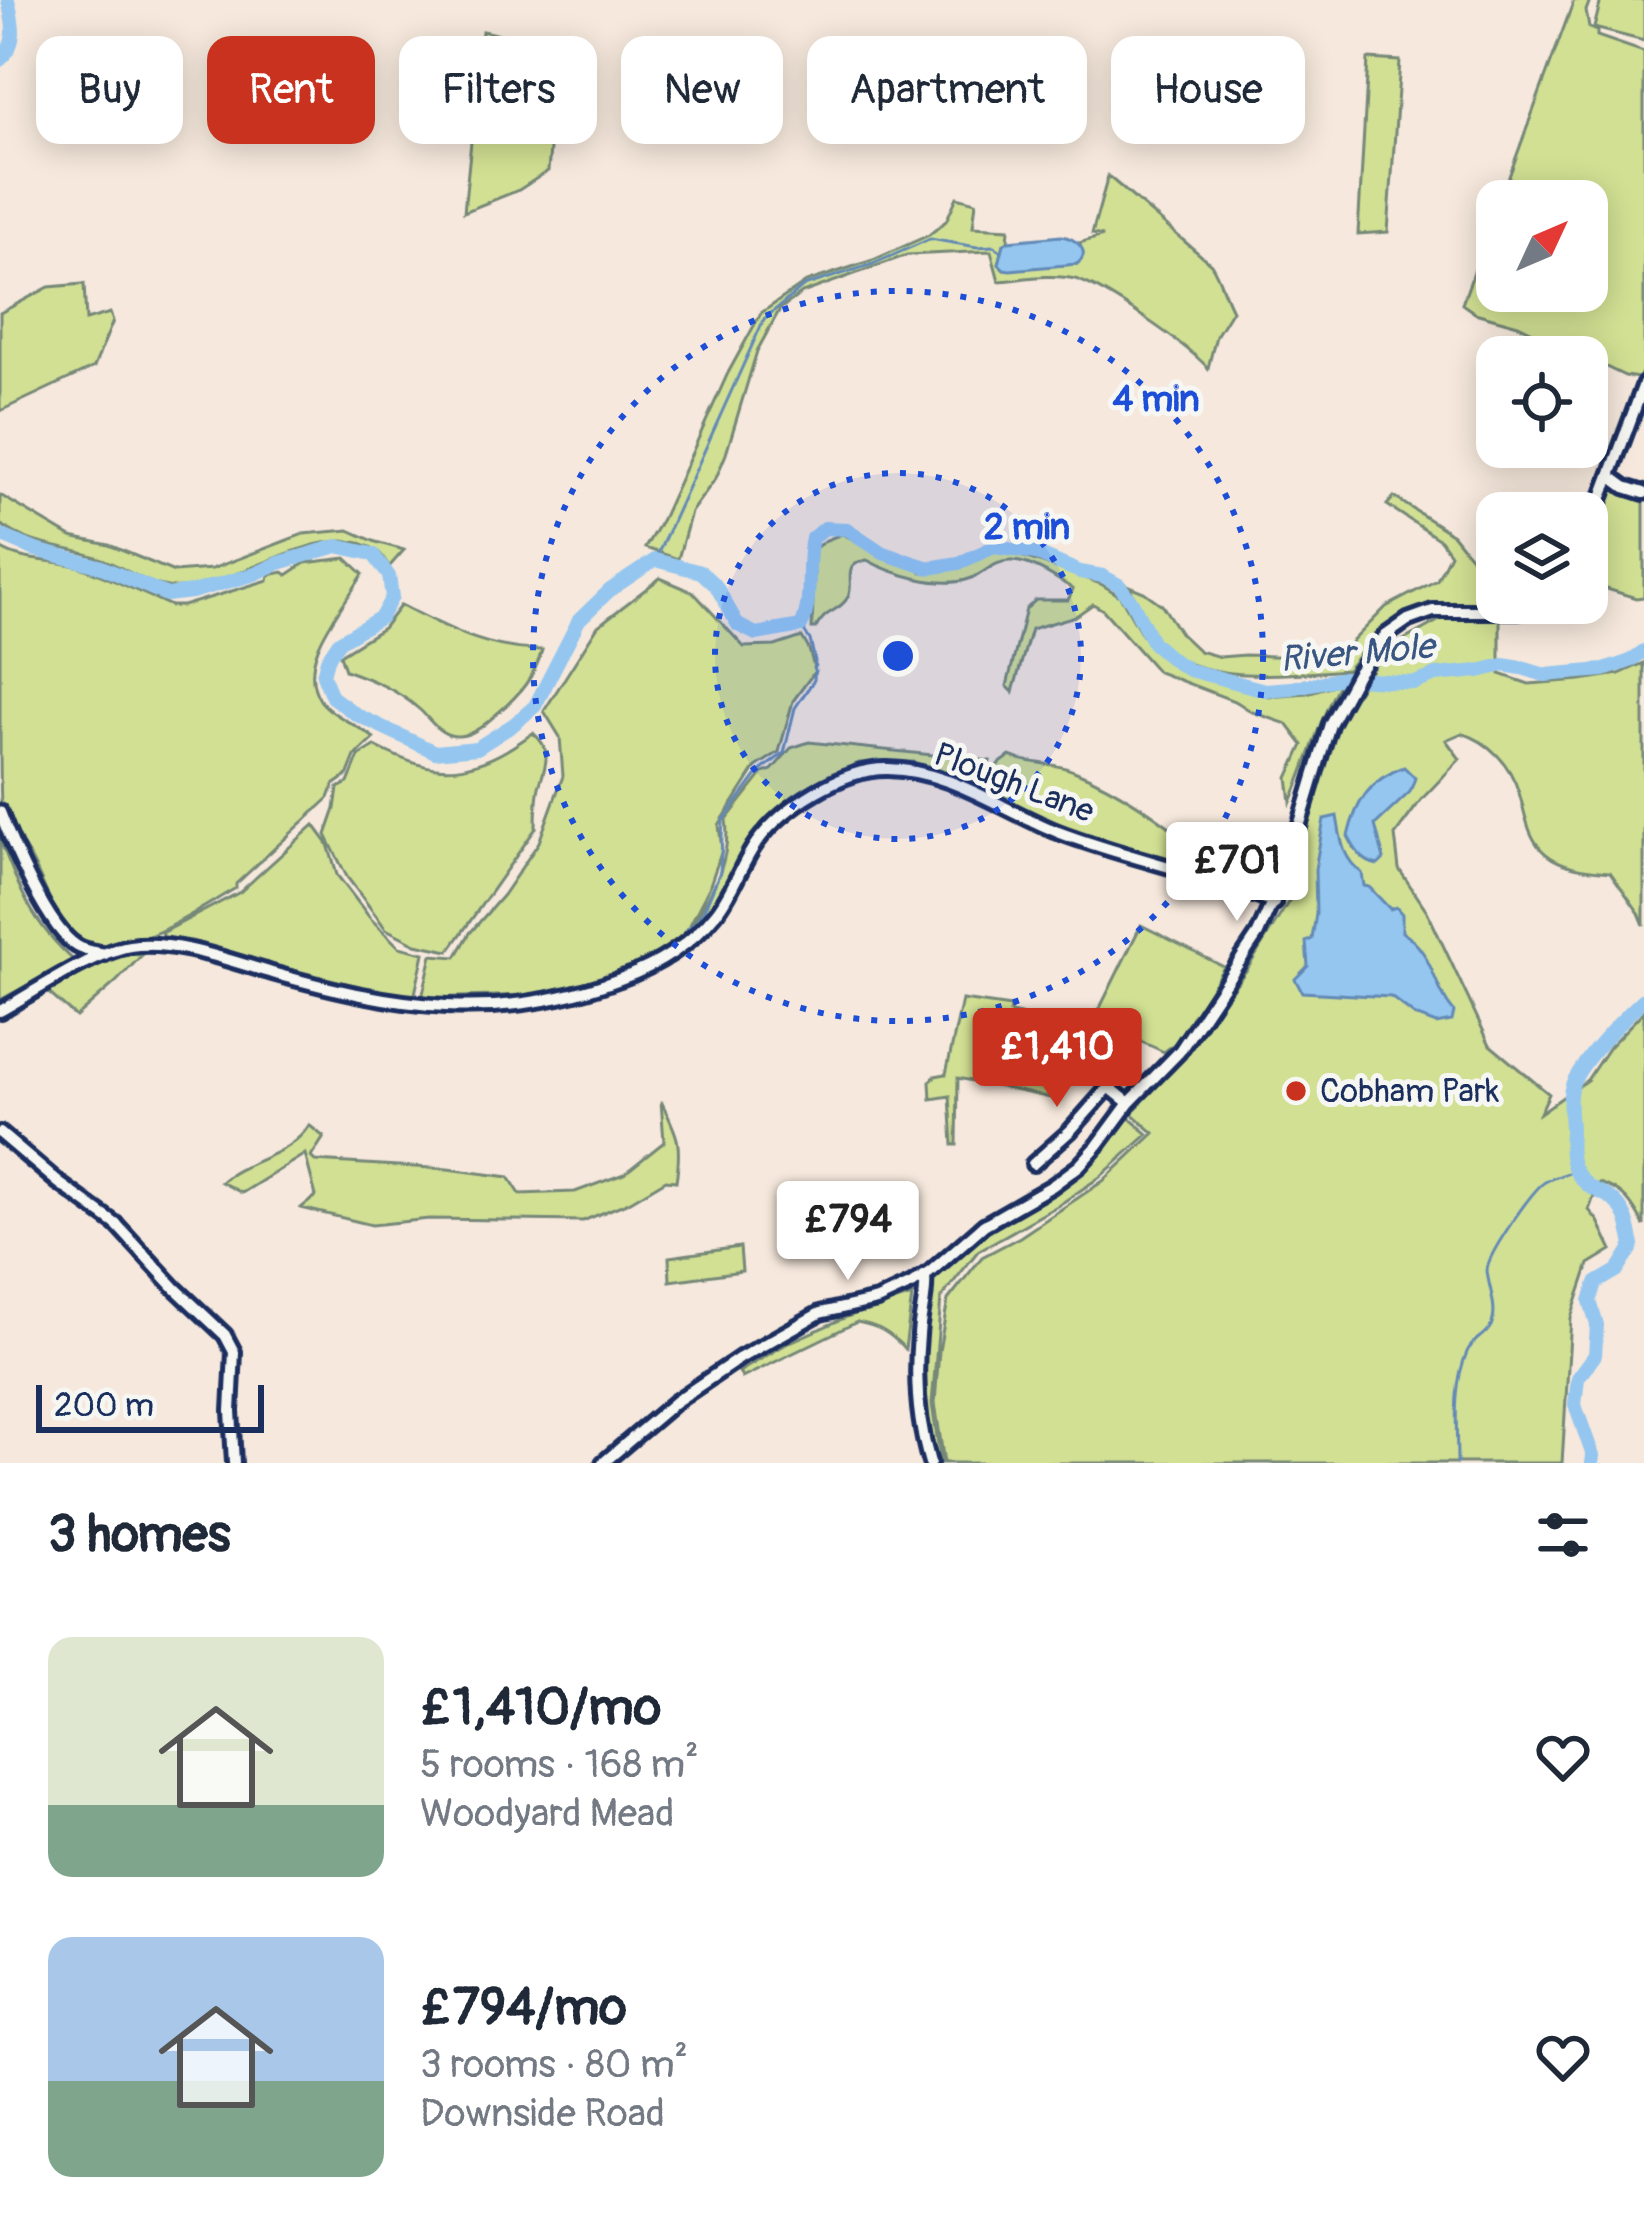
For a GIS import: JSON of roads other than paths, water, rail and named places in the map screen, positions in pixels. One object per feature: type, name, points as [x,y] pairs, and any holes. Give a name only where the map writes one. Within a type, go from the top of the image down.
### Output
[{"type":"street","points":[[1604,492],[1644,384]]},
{"type":"street","points":[[1626,430],[1644,435]]},
{"type":"street","points":[[1610,476],[1644,493]]},
{"type":"street","points":[[603,1463],[675,1402],[740,1358],[820,1313],[885,1298],[925,1276],[984,1225],[1078,1166],[1129,1103],[1179,1052],[1247,954],[1274,903],[1334,715],[1376,647],[1401,624],[1433,611],[1476,611]]},
{"type":"street","name":"Plough Lane","points":[[105,954],[129,946],[155,945],[398,1003],[508,1007],[565,997],[661,962],[719,909],[772,824],[820,789],[852,774],[886,769],[927,774],[1062,834],[1274,903]]},
{"type":"street","points":[[0,812],[58,926],[74,945],[105,954]]},
{"type":"street","points":[[74,945],[76,969]]},
{"type":"street","points":[[0,1011],[105,954]]},
{"type":"street","points":[[1033,1164],[1070,1131],[1122,1069]]},
{"type":"street","points":[[1109,1087],[1129,1103]]},
{"type":"street","points":[[0,1133],[58,1184],[117,1225],[225,1335],[234,1352],[234,1463]]},
{"type":"street","points":[[925,1276],[918,1389],[922,1437],[930,1463]]},
{"type":"water","points":[[1061,236],[1083,250],[1077,264],[1010,270],[999,264],[1008,241]]},
{"type":"water","points":[[1404,767],[1415,778],[1410,792],[1375,825],[1384,859],[1378,865],[1360,855],[1348,836],[1351,824],[1373,785]]},
{"type":"water","points":[[1337,816],[1346,855],[1362,873],[1364,886],[1402,914],[1402,932],[1427,959],[1454,1012],[1452,1021],[1436,1024],[1415,1016],[1391,997],[1302,992],[1295,979],[1308,966],[1306,942],[1312,939],[1316,914],[1315,869],[1324,819]]},
{"type":"waterway","name":"River Mole","points":[[0,60],[12,39],[8,0]]},
{"type":"waterway","points":[[655,560],[764,319],[804,286],[930,239],[994,246],[1001,251]]},
{"type":"waterway","name":"River Mole","points":[[0,535],[99,566],[167,595],[255,574],[337,546],[373,554],[389,576],[392,597],[381,617],[339,642],[323,675],[332,697],[357,715],[435,752],[477,748],[535,706],[579,620],[610,590],[655,560],[701,572],[716,586],[738,625],[756,634],[801,626],[812,538],[825,528],[847,529],[883,553],[929,568],[959,563],[994,547],[1035,553],[1103,576],[1119,585],[1153,643],[1174,661],[1189,670],[1265,690],[1343,678],[1415,683],[1436,675],[1503,665],[1545,675],[1604,670],[1644,651]]},
{"type":"waterway","points":[[687,929],[705,908],[720,872],[723,821],[759,772],[784,753],[795,708],[814,680],[810,640],[801,626]]},
{"type":"waterway","name":"River Mole","points":[[1592,1463],[1575,1405],[1578,1378],[1595,1355],[1597,1325],[1590,1301],[1596,1283],[1618,1270],[1633,1246],[1620,1207],[1587,1185],[1573,1166],[1570,1096],[1585,1064],[1644,999]]},
{"type":"waterway","points":[[1457,1463],[1456,1407],[1462,1365],[1469,1348],[1489,1330],[1493,1319],[1489,1262],[1541,1185],[1574,1171]]},
{"type":"place","name":"Cobham Park","points":[[1296,1091]]}]
